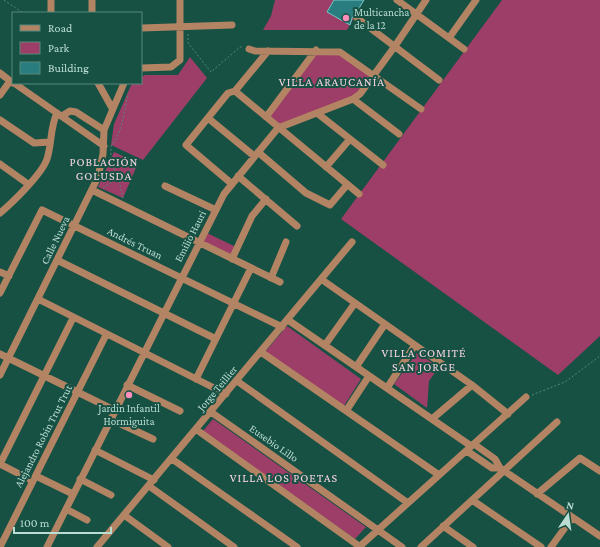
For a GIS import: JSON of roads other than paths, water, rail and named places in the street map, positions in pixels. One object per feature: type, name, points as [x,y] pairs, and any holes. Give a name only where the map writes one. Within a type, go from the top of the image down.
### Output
[{"type":"street","points":[[51,0],[51,12]]},
{"type":"street","points":[[92,0],[92,12]]},
{"type":"street","points":[[142,68],[171,67],[178,63],[184,27],[180,0]]},
{"type":"street","points":[[397,0],[464,49]]},
{"type":"street","name":"Emilio Hauri","points":[[46,547],[181,278],[216,210],[232,184],[278,128],[353,99],[360,94],[426,0]]},
{"type":"street","points":[[449,38],[476,0]]},
{"type":"street","points":[[358,18],[439,80]]},
{"type":"street","points":[[142,28],[232,25]]},
{"type":"street","points":[[247,48],[255,51],[316,50],[340,52],[421,109]]},
{"type":"street","points":[[266,117],[316,50]]},
{"type":"street","points":[[232,184],[186,145],[228,93],[235,91],[268,51]]},
{"type":"street","points":[[0,73],[12,82],[0,95]]},
{"type":"street","points":[[15,84],[104,146]]},
{"type":"street","points":[[99,84],[112,108]]},
{"type":"street","name":"Calle Nueva","points":[[0,375],[74,226],[94,191],[100,170],[104,146],[104,130],[112,108],[124,84]]},
{"type":"street","points":[[235,91],[359,194]]},
{"type":"street","points":[[353,99],[399,134]]},
{"type":"street","points":[[1,212],[15,200],[46,160],[54,121],[59,115],[73,111],[104,130]]},
{"type":"street","points":[[317,113],[383,164]]},
{"type":"street","points":[[208,118],[306,193],[330,205],[347,185]]},
{"type":"street","points":[[0,120],[34,143],[50,142]]},
{"type":"street","points":[[326,167],[350,139]]},
{"type":"street","points":[[0,164],[28,184]]},
{"type":"street","points":[[238,176],[297,226]]},
{"type":"street","points":[[165,186],[216,210]]},
{"type":"street","points":[[94,191],[280,282]]},
{"type":"street","points":[[232,259],[252,216],[266,199]]},
{"type":"street","name":"Andrés Truan","points":[[8,276],[42,210],[282,327]]},
{"type":"street","points":[[271,278],[286,242]]},
{"type":"street","name":"Jorge Teillier","points":[[98,547],[352,242]]},
{"type":"street","points":[[57,260],[216,339]]},
{"type":"street","points":[[196,379],[251,268]]},
{"type":"street","points":[[0,272],[8,276],[0,293]]},
{"type":"street","points":[[321,279],[472,385],[508,414]]},
{"type":"street","points":[[38,300],[226,394]]},
{"type":"street","points":[[325,345],[355,303]]},
{"type":"street","points":[[73,318],[0,464],[73,494]]},
{"type":"street","points":[[288,320],[471,447],[492,468],[501,470],[600,536]]},
{"type":"street","points":[[356,367],[385,324]]},
{"type":"street","name":"Alejandro Robin Trut Trut","points":[[0,547],[106,335]]},
{"type":"street","points":[[388,388],[415,345]]},
{"type":"street","points":[[261,352],[439,475]]},
{"type":"street","points":[[0,354],[114,410]]},
{"type":"street","points":[[346,411],[369,376]]},
{"type":"street","points":[[237,381],[408,503]]},
{"type":"street","points":[[127,385],[180,411]]},
{"type":"street","points":[[432,419],[472,385]]},
{"type":"street","points":[[196,430],[359,547],[526,397]]},
{"type":"street","name":"Eusebio Lillo","points":[[211,412],[402,547]]},
{"type":"street","points":[[110,419],[153,439]]},
{"type":"street","points":[[421,547],[472,500],[501,470],[557,422]]},
{"type":"street","points":[[95,450],[154,480]]},
{"type":"street","points":[[172,458],[297,547]]},
{"type":"street","points":[[537,494],[580,458],[600,471]]},
{"type":"street","points":[[80,479],[111,495]]},
{"type":"street","points":[[149,486],[234,547]]},
{"type":"street","points":[[472,500],[541,547]]},
{"type":"street","points":[[66,509],[87,520]]},
{"type":"street","points":[[124,515],[168,547]]},
{"type":"street","points":[[551,547],[572,518]]},
{"type":"street","points":[[443,526],[473,547]]},
{"type":"place","name":"Multicancha de la 12","points":[[346,18]]},
{"type":"place","name":"Jardin Infantil Hormiguita","points":[[129,395]]},
{"type":"district","name":"VILLA ARAUCANÍA","points":[[332,82]]},
{"type":"district","name":"POBLACIÓN GOLUSDA","points":[[104,169]]},
{"type":"district","name":"VILLA COMITÉ SAN JORGE","points":[[424,360]]},
{"type":"district","name":"VILLA LOS POETAS","points":[[284,478]]}]
